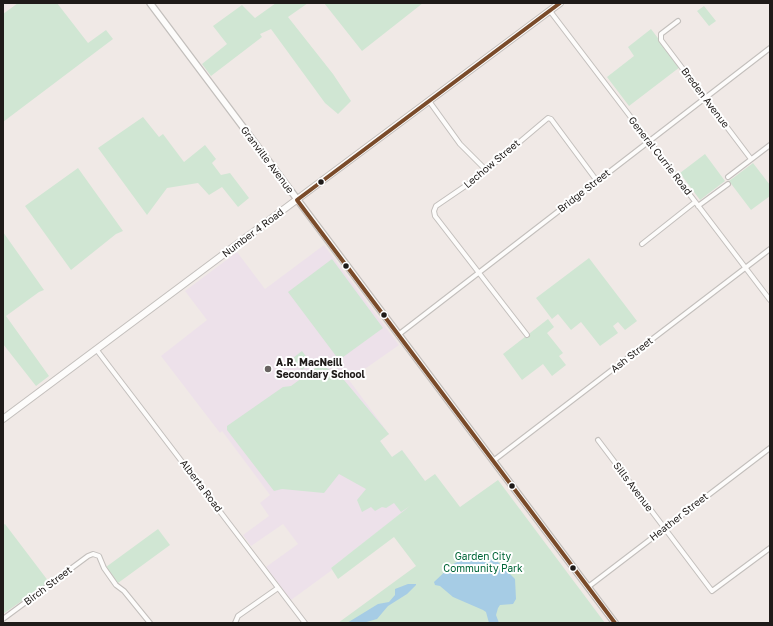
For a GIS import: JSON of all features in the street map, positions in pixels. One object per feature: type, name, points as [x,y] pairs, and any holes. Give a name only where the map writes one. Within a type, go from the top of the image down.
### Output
[{"type":"main road","name":"Number 4 Road","points":[[3,419],[560,3]]},
{"type":"street","name":"Granville Avenue","points":[[150,3],[615,623]]},
{"type":"street","name":"General Currie Road","points":[[550,11],[770,300]]},
{"type":"street","name":"Breden Avenue","points":[[678,21],[660,36],[751,159]]},
{"type":"street","name":"Bridge Street","points":[[398,335],[770,48]]},
{"type":"street","points":[[429,101],[460,144],[486,170]]},
{"type":"street","name":"Lechow Street","points":[[478,272],[435,216],[434,210],[436,206],[477,178],[501,159],[510,148],[535,127],[548,118],[551,119],[597,181]]},
{"type":"street","points":[[728,177],[770,145]]},
{"type":"street","points":[[642,244],[697,204],[728,184]]},
{"type":"street","name":"Ash Street","points":[[493,461],[770,249]]},
{"type":"street","points":[[478,272],[527,335]]},
{"type":"street","name":"Alberta Road","points":[[96,349],[305,623]]},
{"type":"street","name":"Sills Avenue","points":[[598,440],[712,591],[770,548]]},
{"type":"street","name":"Heather Street","points":[[588,587],[770,448]]},
{"type":"street","name":"Birch Street","points":[[3,619],[68,570],[93,554],[98,556],[116,585],[124,591],[150,623]]},
{"type":"street","points":[[235,623],[238,616],[278,588]]},
{"type":"shaded area","name":"A.R. MacNeill Secondary School","points":[[324,245],[399,345],[349,380],[389,434],[380,441],[392,457],[402,450],[432,490],[331,568],[332,570],[291,600],[266,567],[298,544],[283,524],[251,546],[243,535],[269,516],[260,503],[270,495],[222,431],[220,433],[161,356],[207,320],[185,291],[237,252],[265,289]]},
{"type":"green space","points":[[18,3],[57,3],[88,43],[106,30],[113,39],[3,122],[3,14]]},
{"type":"green space","points":[[276,3],[308,3],[288,17],[333,74],[351,101],[338,114],[325,103],[271,29],[260,34],[262,37],[211,76],[202,64],[227,44],[213,26],[242,5],[255,18]]},
{"type":"green space","points":[[324,3],[423,3],[362,51]]},
{"type":"green space","points":[[704,6],[716,21],[709,26],[697,11]]},
{"type":"green space","points":[[651,29],[680,67],[629,106],[607,77],[634,56],[628,47]]},
{"type":"green space","points":[[143,117],[159,137],[163,134],[184,162],[205,145],[216,159],[212,163],[221,175],[230,173],[249,198],[238,207],[222,187],[209,195],[198,183],[167,188],[147,215],[98,148]]},
{"type":"green space","points":[[705,154],[725,181],[700,200],[680,173]]},
{"type":"green space","points":[[753,163],[770,185],[770,196],[751,210],[729,181]]},
{"type":"green space","points":[[78,168],[123,231],[116,234],[71,270],[25,206]]},
{"type":"green space","points":[[3,232],[44,290],[6,316],[49,376],[36,386],[3,344]]},
{"type":"green space","points":[[589,258],[637,321],[625,330],[618,322],[613,326],[618,333],[600,346],[581,322],[571,330],[558,314],[552,319],[536,298]]},
{"type":"green space","points":[[332,259],[383,328],[339,360],[288,292]]},
{"type":"green space","points":[[548,319],[554,327],[547,333],[563,353],[559,356],[566,365],[552,376],[543,364],[522,380],[503,354]]},
{"type":"green space","points":[[302,351],[311,363],[302,370],[293,358]]},
{"type":"green space","name":"Garden City Community Park","points":[[321,364],[344,380],[389,434],[380,441],[392,457],[402,450],[425,481],[435,474],[460,507],[498,480],[605,623],[338,623],[416,566],[394,537],[338,579],[331,568],[410,506],[401,512],[394,503],[386,508],[382,507],[375,511],[371,507],[362,512],[357,500],[366,489],[339,474],[324,493],[282,489],[274,491],[227,430],[227,426],[283,387],[291,386]]},
{"type":"green space","points":[[5,524],[49,582],[3,614],[3,525]]},
{"type":"green space","points":[[158,529],[170,545],[118,583],[106,567]]},
{"type":"water","points":[[479,555],[496,560],[515,579],[516,599],[513,604],[500,605],[496,615],[499,623],[489,623],[486,612],[453,597],[440,586],[435,585],[434,582],[453,564],[470,556]]},
{"type":"water","points":[[408,584],[416,585],[407,594],[388,606],[377,619],[363,623],[347,623],[378,604],[389,602],[395,595],[395,589]]},
{"type":"transit line","points":[[297,200],[560,3]]},
{"type":"transit line","points":[[297,200],[615,623]]},
{"type":"place","name":"A.R. MacNeill Secondary School","points":[[268,369]]}]
